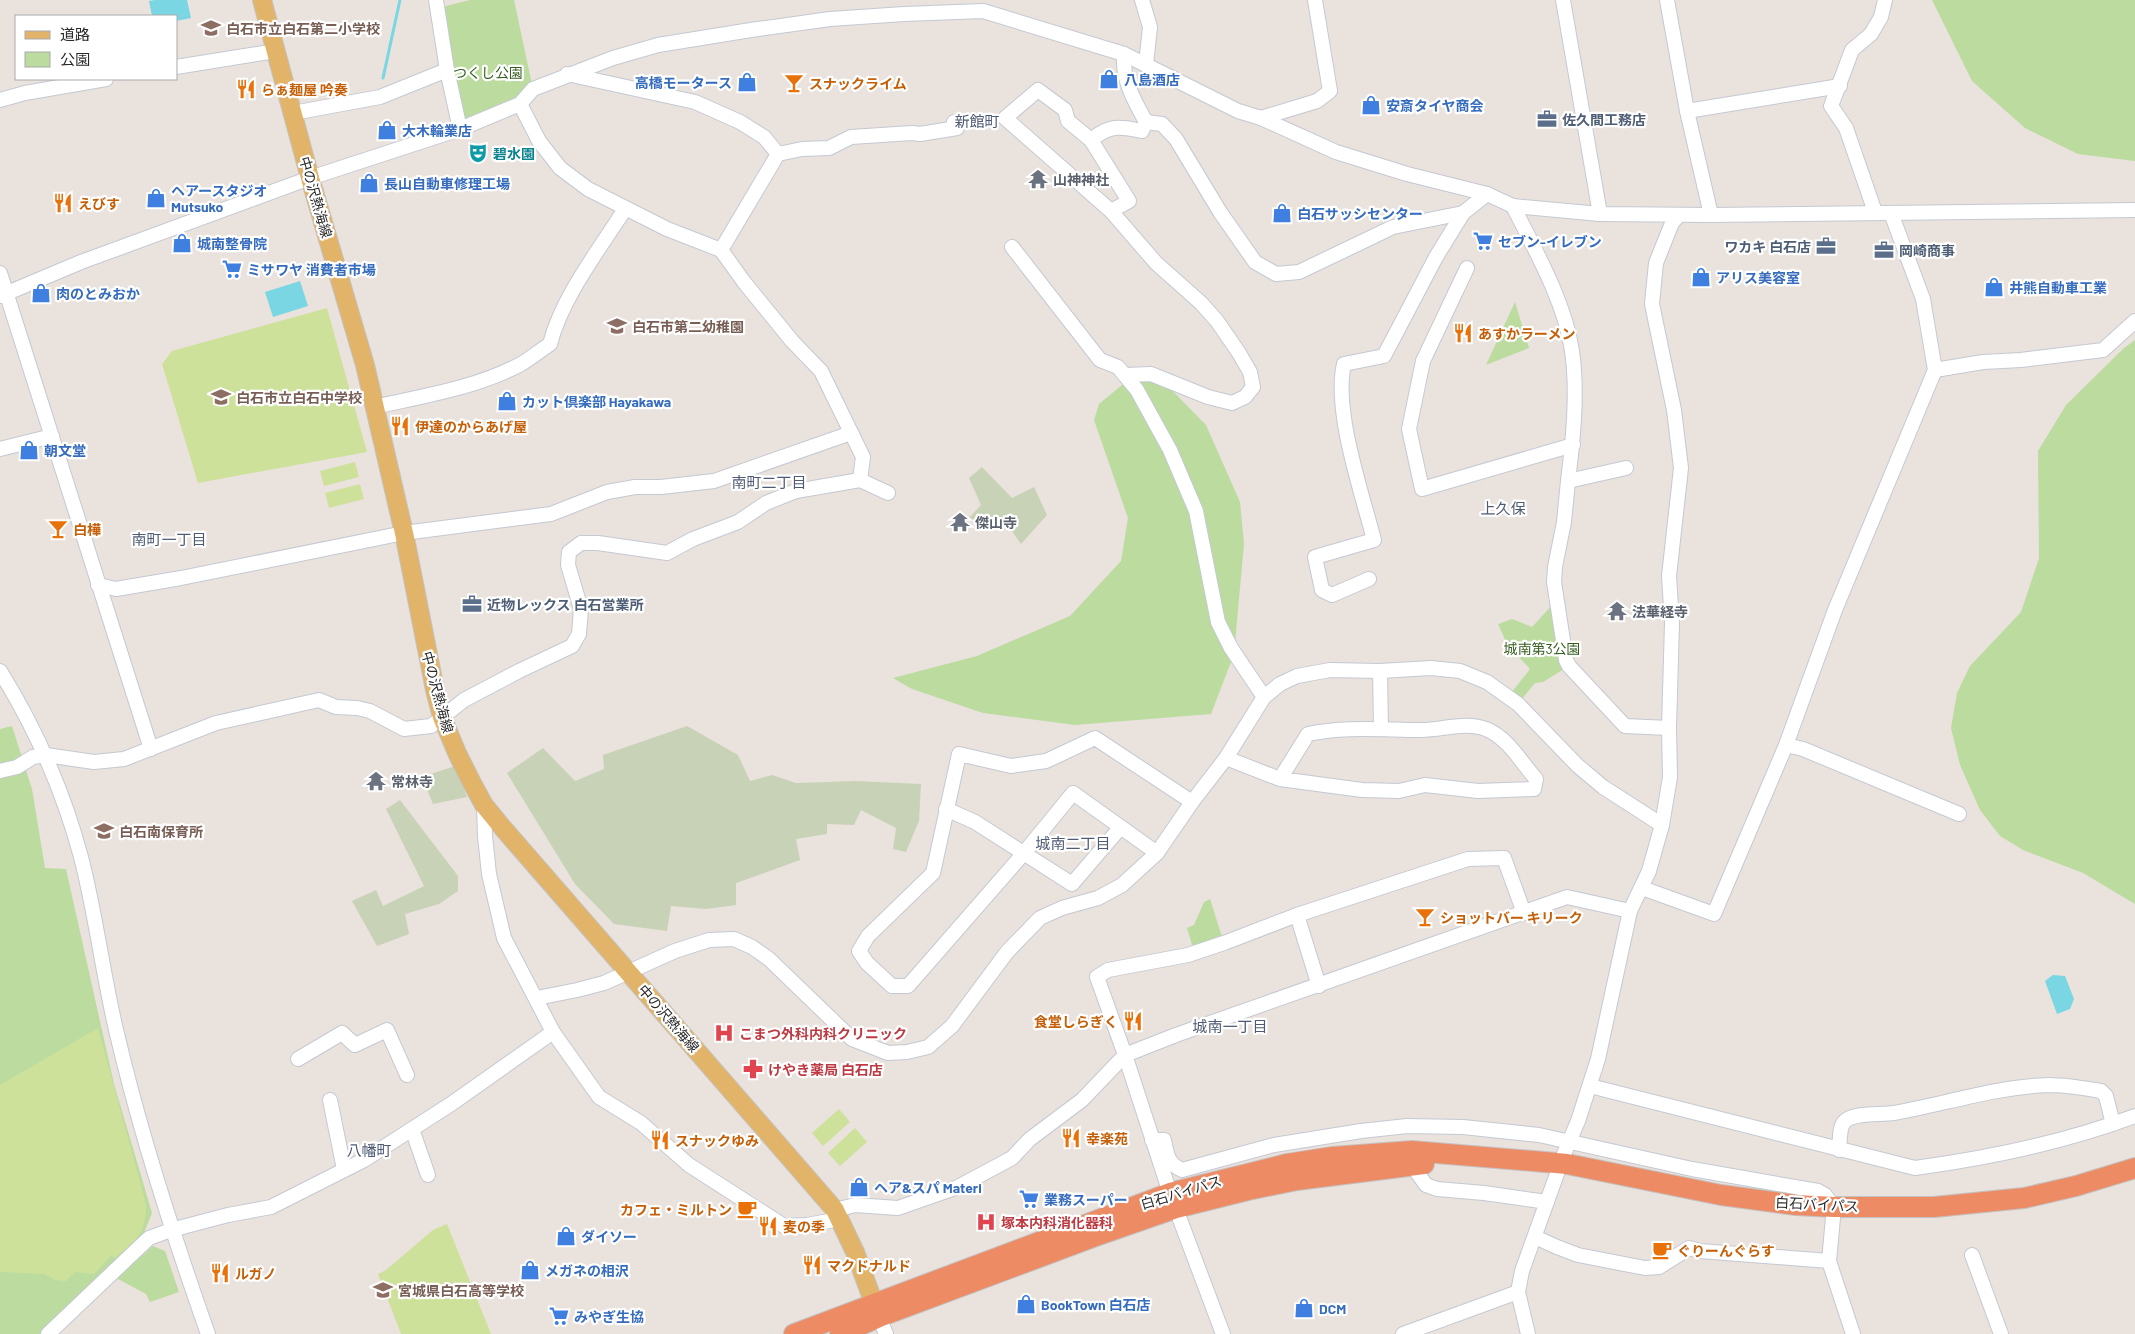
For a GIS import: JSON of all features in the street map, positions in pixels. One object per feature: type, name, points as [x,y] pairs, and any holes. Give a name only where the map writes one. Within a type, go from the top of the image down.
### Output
[{"type":"highway","name":"白石バイパス","points":[[840,1334],[1096,1236],[1173,1201],[1287,1164],[1332,1157],[1412,1151],[1567,1164],[1721,1195],[1796,1205],[1834,1207],[1934,1207],[2024,1198],[2076,1186],[2135,1168]]},
{"type":"highway","name":"白石バイパス","points":[[1173,1201],[1248,1190],[1297,1180],[1411,1164],[1498,1159]]},
{"type":"highway","name":"白石バイパス","points":[[794,1334],[880,1318]]},
{"type":"main road","name":"中の沢熱海線","points":[[261,4],[365,365],[404,533],[435,690],[442,717],[456,754],[484,805],[838,1214],[880,1318]]},
{"type":"street","points":[[436,0],[447,70],[460,130]]},
{"type":"street","points":[[1142,0],[1150,27],[1146,64]]},
{"type":"street","points":[[1261,118],[1317,101],[1330,91],[1315,0]]},
{"type":"street","points":[[1563,0],[1600,214]]},
{"type":"street","points":[[1667,0],[1688,111],[1711,215]]},
{"type":"street","points":[[1875,212],[1846,128],[1831,106],[1852,50],[1871,34],[1881,17],[1885,0]]},
{"type":"street","points":[[3,295],[81,262],[310,178],[460,130],[520,104],[533,89],[567,74],[612,58],[658,45],[830,19],[904,14],[983,11],[1124,54],[1238,111],[1261,118],[1336,152],[1407,174],[1487,194],[1513,206],[1600,214],[1679,215],[2135,210]]},
{"type":"street","points":[[178,67],[276,51]]},
{"type":"street","points":[[1124,54],[1123,68],[1129,89],[1146,122]]},
{"type":"street","points":[[293,113],[380,97],[447,70]]},
{"type":"street","points":[[567,74],[695,102],[740,122],[764,137],[778,154]]},
{"type":"street","points":[[0,100],[25,93],[100,80]]},
{"type":"street","points":[[1688,111],[1840,86]]},
{"type":"street","points":[[1111,212],[1129,201],[1091,140],[1068,121],[1065,110],[1038,90],[1005,118],[1111,212],[1156,263],[1201,303],[1217,321],[1250,372],[1253,387],[1245,397],[1232,403],[1208,397],[1151,374],[1125,375]]},
{"type":"street","points":[[520,104],[539,141],[560,168],[588,189],[667,229],[721,250],[786,334],[821,370],[863,456],[860,480]]},
{"type":"street","points":[[721,250],[778,154],[802,149],[829,148],[851,137],[920,134],[957,128],[954,122]]},
{"type":"street","points":[[1091,140],[1103,130],[1122,127],[1142,131],[1146,122]]},
{"type":"street","points":[[1146,122],[1162,124],[1176,140],[1236,237],[1255,262],[1276,274],[1299,272],[1392,227],[1463,213]]},
{"type":"street","points":[[1369,579],[1332,595],[1322,590],[1315,557],[1374,540],[1346,430],[1340,379],[1344,364],[1384,356],[1436,257],[1463,213],[1487,194]]},
{"type":"street","points":[[1513,206],[1554,291],[1572,351],[1572,445],[1564,522],[1554,582],[1568,666],[1625,726],[1669,728]]},
{"type":"street","points":[[374,407],[443,392],[489,377],[522,363],[550,344],[555,324],[566,302],[625,209]]},
{"type":"street","points":[[1642,888],[1714,914],[1786,745],[1836,610],[1935,370],[1923,299],[1891,213]]},
{"type":"street","points":[[1564,1154],[1590,1086],[1600,1050],[1630,911],[1649,871],[1662,825],[1670,777],[1669,728],[1672,623],[1669,576],[1681,468],[1674,410],[1652,304],[1656,264],[1672,223],[1679,215]]},
{"type":"street","points":[[1012,247],[1100,360],[1118,367],[1125,375],[1153,417],[1196,511],[1218,622],[1231,648],[1264,697]]},
{"type":"street","points":[[1467,268],[1423,361],[1409,429],[1422,489],[1572,445]]},
{"type":"street","points":[[0,273],[3,295],[52,436],[151,749]]},
{"type":"street","points":[[1935,370],[1983,362],[2021,360],[2103,350],[2135,321]]},
{"type":"street","points":[[98,585],[116,589],[181,578],[404,533],[551,514],[607,492],[635,487],[661,488],[714,481],[851,433]]},
{"type":"street","points":[[0,449],[52,436]]},
{"type":"street","points":[[1568,481],[1626,468]]},
{"type":"street","points":[[0,771],[17,767],[33,757],[46,755],[94,762],[124,759],[216,723],[319,700],[336,707],[370,711],[404,729],[431,726],[477,693],[518,671],[572,646],[579,634],[581,609],[568,565],[569,552],[581,543],[598,543],[667,553],[693,539],[738,522],[766,503],[796,491],[860,480],[888,493]]},
{"type":"street","points":[[537,998],[577,990],[629,972],[675,951],[710,940],[734,940],[752,947],[769,959],[852,1039],[888,1053],[908,1052],[928,1047],[952,1026],[1007,952],[1040,918],[1062,908],[1098,898],[1122,886],[1157,853],[1192,802],[1226,758],[1264,697],[1280,684],[1297,676],[1330,670],[1380,671],[1431,668],[1460,670],[1487,682],[1518,704],[1578,766],[1603,787],[1662,825]]},
{"type":"street","points":[[0,671],[22,707],[46,755],[69,814],[82,859],[110,1006],[129,1087],[171,1230],[208,1334]]},
{"type":"street","points":[[1380,671],[1381,729]]},
{"type":"street","points":[[1226,758],[1280,779],[1372,790],[1399,791],[1425,785],[1478,791],[1534,789],[1536,779],[1503,738],[1484,728],[1459,726],[1423,730],[1328,730],[1308,734],[1280,779]]},
{"type":"street","points":[[1157,853],[1073,793],[1024,853],[908,986],[892,986],[867,963],[859,950],[868,936],[933,873],[959,754],[1011,766],[1046,761],[1095,738],[1192,802]]},
{"type":"street","points":[[1786,745],[1803,749],[1958,814]]},
{"type":"street","points":[[484,805],[489,874],[504,938],[537,998],[553,1032],[599,1097],[641,1123],[689,1165],[784,1226],[807,1225],[838,1214],[855,1205],[898,1208],[958,1186],[1012,1158],[1030,1139],[1082,1100],[1125,1055],[1176,1035],[1567,897],[1630,911]]},
{"type":"street","points":[[946,810],[975,822],[1072,884],[1120,828]]},
{"type":"street","points":[[1223,1334],[1173,1201],[1097,977],[1108,970],[1197,952],[1298,915],[1468,858],[1504,858],[1524,913]]},
{"type":"street","points":[[1298,915],[1319,986]]},
{"type":"street","points":[[298,1060],[342,1033],[355,1045],[387,1030],[407,1075]]},
{"type":"street","points":[[48,1334],[149,1238],[171,1230],[228,1215],[271,1207],[364,1160],[451,1104],[553,1032]]},
{"type":"street","points":[[1839,1150],[1844,1121],[1852,1117],[1892,1113],[1961,1100],[2004,1089],[2049,1085],[2101,1091],[2106,1096],[2113,1124]]},
{"type":"street","points":[[1590,1086],[1915,1168],[1947,1164],[2066,1139],[2135,1116]]},
{"type":"street","points":[[330,1100],[344,1169]]},
{"type":"street","points":[[1152,1140],[1164,1140],[1169,1162],[1182,1170],[1274,1145],[1361,1131],[1407,1126],[1463,1128],[1539,1135],[1568,1140],[1692,1169],[1811,1189],[1825,1195],[1834,1207],[1829,1261],[1853,1334]]},
{"type":"street","points":[[412,1129],[428,1176]]},
{"type":"street","points":[[1411,1164],[1426,1185],[1438,1189],[1484,1192],[1546,1202]]},
{"type":"street","points":[[1528,1334],[1518,1292],[1522,1272],[1558,1171]]},
{"type":"street","points":[[1535,1237],[1557,1248],[1578,1255],[1645,1268],[1658,1267],[1689,1248],[1700,1251],[1829,1261]]},
{"type":"street","points":[[1972,1255],[2001,1334]]},
{"type":"street","points":[[1403,1334],[1518,1292]]},
{"type":"green space","name":"つくし公園","points":[[470,0],[514,0],[533,89],[520,104],[460,129],[438,8]]},
{"type":"green space","points":[[1932,0],[2135,0],[2135,161],[2078,154],[2025,128],[1972,81]]},
{"type":"green space","points":[[1515,302],[1529,348],[1486,365]]},
{"type":"green space","points":[[327,308],[367,452],[198,483],[162,364],[172,351]]},
{"type":"green space","points":[[2135,340],[2135,904],[2083,873],[2023,850],[2000,836],[1980,810],[1960,765],[1951,728],[1957,693],[1970,666],[2021,612],[2039,558],[2038,451],[2066,405],[2124,348]]},
{"type":"green space","points":[[1155,373],[1206,425],[1240,502],[1244,544],[1234,654],[1211,714],[1075,725],[983,713],[912,689],[893,678],[977,656],[1070,616],[1121,561],[1128,518],[1094,420],[1099,404],[1122,385]]},
{"type":"green space","points":[[355,462],[359,477],[324,486],[320,471]]},
{"type":"green space","points":[[982,467],[1012,498],[1034,487],[1047,515],[1021,544],[1006,523],[995,527],[969,518],[981,505],[969,478]]},
{"type":"green space","points":[[360,484],[364,499],[329,508],[325,493]]},
{"type":"green space","name":"城南第3公園","points":[[1556,601],[1569,666],[1543,682],[1535,683],[1518,704],[1508,697],[1530,669],[1507,644],[1498,624],[1512,619],[1532,627]]},
{"type":"green space","points":[[12,726],[32,789],[45,868],[66,869],[114,1084],[152,1213],[142,1238],[48,1334],[0,1334],[0,729]]},
{"type":"green space","points":[[687,726],[738,755],[750,781],[772,775],[796,783],[856,781],[921,784],[919,821],[906,852],[893,849],[896,828],[861,810],[854,825],[827,824],[827,834],[796,839],[800,860],[736,883],[736,905],[706,909],[671,906],[667,931],[614,924],[575,884],[507,773],[543,748],[575,781],[604,769],[603,755]]},
{"type":"green space","points":[[455,766],[467,797],[433,804],[422,777]]},
{"type":"green space","points":[[400,800],[458,876],[458,891],[439,904],[405,914],[409,934],[377,946],[352,901],[376,890],[383,906],[424,886],[386,809]]},
{"type":"green space","points":[[1210,899],[1222,937],[1193,948],[1187,928],[1194,925],[1204,902]]},
{"type":"green space","points":[[98,1028],[146,1204],[142,1230],[135,1241],[115,1258],[111,1256],[94,1274],[75,1272],[66,1281],[55,1280],[44,1274],[0,1272],[0,1085]]},
{"type":"green space","points":[[839,1109],[850,1122],[823,1146],[812,1133]]},
{"type":"green space","points":[[855,1128],[867,1142],[840,1166],[828,1153]]},
{"type":"green space","points":[[447,1224],[491,1334],[401,1334],[378,1274],[386,1270],[433,1230]]},
{"type":"green space","points":[[153,1246],[165,1251],[179,1292],[150,1302],[146,1294],[116,1278]]},
{"type":"water","points":[[187,0],[191,18],[178,21],[178,15],[152,15],[149,1]]},
{"type":"water","points":[[300,281],[308,306],[273,317],[265,292]]},
{"type":"water","points":[[2053,975],[2065,976],[2074,999],[2070,1009],[2057,1014],[2045,981]]},
{"type":"waterway","points":[[383,78],[400,0]]},
{"type":"place","name":"白石市立白石第二小学校","points":[[211,28]]},
{"type":"place","name":"八島酒店","points":[[1109,79]]},
{"type":"place","name":"高橋モータース","points":[[747,82]]},
{"type":"place","name":"スナックライム","points":[[794,83]]},
{"type":"place","name":"らぁ麺屋 吟奏","points":[[246,89]]},
{"type":"place","name":"安斎タイヤ商会","points":[[1371,105]]},
{"type":"place","name":"佐久間工務店","points":[[1547,119]]},
{"type":"place","name":"大木輪業店","points":[[387,130]]},
{"type":"place","name":"碧水園","points":[[478,153]]},
{"type":"place","name":"山神神社","points":[[1038,179]]},
{"type":"place","name":"長山自動車修理工場","points":[[369,183]]},
{"type":"place","name":"ヘアースタジオ Mutsuko","points":[[156,198]]},
{"type":"place","name":"えびす","points":[[63,203]]},
{"type":"place","name":"白石サッシセンター","points":[[1282,213]]},
{"type":"place","name":"セブン-イレブン","points":[[1483,241]]},
{"type":"place","name":"城南整骨院","points":[[182,243]]},
{"type":"place","name":"ワカキ 白石店","points":[[1826,246]]},
{"type":"place","name":"岡崎商事","points":[[1884,250]]},
{"type":"place","name":"ミサワヤ 消費者市場","points":[[232,269]]},
{"type":"place","name":"アリス美容室","points":[[1701,277]]},
{"type":"place","name":"井熊自動車工業","points":[[1994,287]]},
{"type":"place","name":"肉のとみおか","points":[[41,293]]},
{"type":"place","name":"白石市第二幼稚園","points":[[617,326]]},
{"type":"place","name":"あすかラーメン","points":[[1463,333]]},
{"type":"place","name":"白石市立白石中学校","points":[[221,397]]},
{"type":"place","name":"カット倶楽部 Hayakawa","points":[[507,401]]},
{"type":"place","name":"伊達のからあげ屋","points":[[400,426]]},
{"type":"place","name":"朝文堂","points":[[29,450]]},
{"type":"place","name":"傑山寺","points":[[960,522]]},
{"type":"place","name":"白樺","points":[[58,529]]},
{"type":"place","name":"近物レックス 白石営業所","points":[[472,604]]},
{"type":"place","name":"法華経寺","points":[[1617,611]]},
{"type":"place","name":"常林寺","points":[[376,781]]},
{"type":"place","name":"白石南保育所","points":[[104,831]]},
{"type":"place","name":"ショットバー キリーク","points":[[1425,917]]},
{"type":"place","name":"食堂しらぎく","points":[[1133,1021]]},
{"type":"place","name":"こまつ外科内科クリニック","points":[[724,1033]]},
{"type":"place","name":"けやき薬局 白石店","points":[[753,1069]]},
{"type":"place","name":"幸楽苑","points":[[1071,1138]]},
{"type":"place","name":"スナックゆみ","points":[[660,1140]]},
{"type":"place","name":"ヘア&スパ Materi","points":[[859,1187]]},
{"type":"place","name":"業務スーパー","points":[[1029,1199]]},
{"type":"place","name":"カフェ・ミルトン","points":[[747,1209]]},
{"type":"place","name":"塚本内科消化器科","points":[[986,1222]]},
{"type":"place","name":"麦の季","points":[[768,1226]]},
{"type":"place","name":"ダイソー","points":[[566,1236]]},
{"type":"place","name":"ぐりーんぐらす","points":[[1662,1250]]},
{"type":"place","name":"マクドナルド","points":[[812,1265]]},
{"type":"place","name":"メガネの相沢","points":[[530,1270]]},
{"type":"place","name":"ルガノ","points":[[220,1273]]},
{"type":"place","name":"宮城県白石高等学校","points":[[383,1290]]},
{"type":"place","name":"BookTown 白石店","points":[[1026,1304]]},
{"type":"place","name":"DCM","points":[[1304,1308]]},
{"type":"place","name":"みやぎ生協","points":[[559,1316]]},
{"type":"district","name":"新館町","points":[[977,121]]},
{"type":"district","name":"南町二丁目","points":[[769,482]]},
{"type":"district","name":"上久保","points":[[1503,508]]},
{"type":"district","name":"南町一丁目","points":[[169,539]]},
{"type":"district","name":"城南二丁目","points":[[1073,843]]},
{"type":"district","name":"城南一丁目","points":[[1230,1026]]},
{"type":"district","name":"八幡町","points":[[369,1150]]}]
